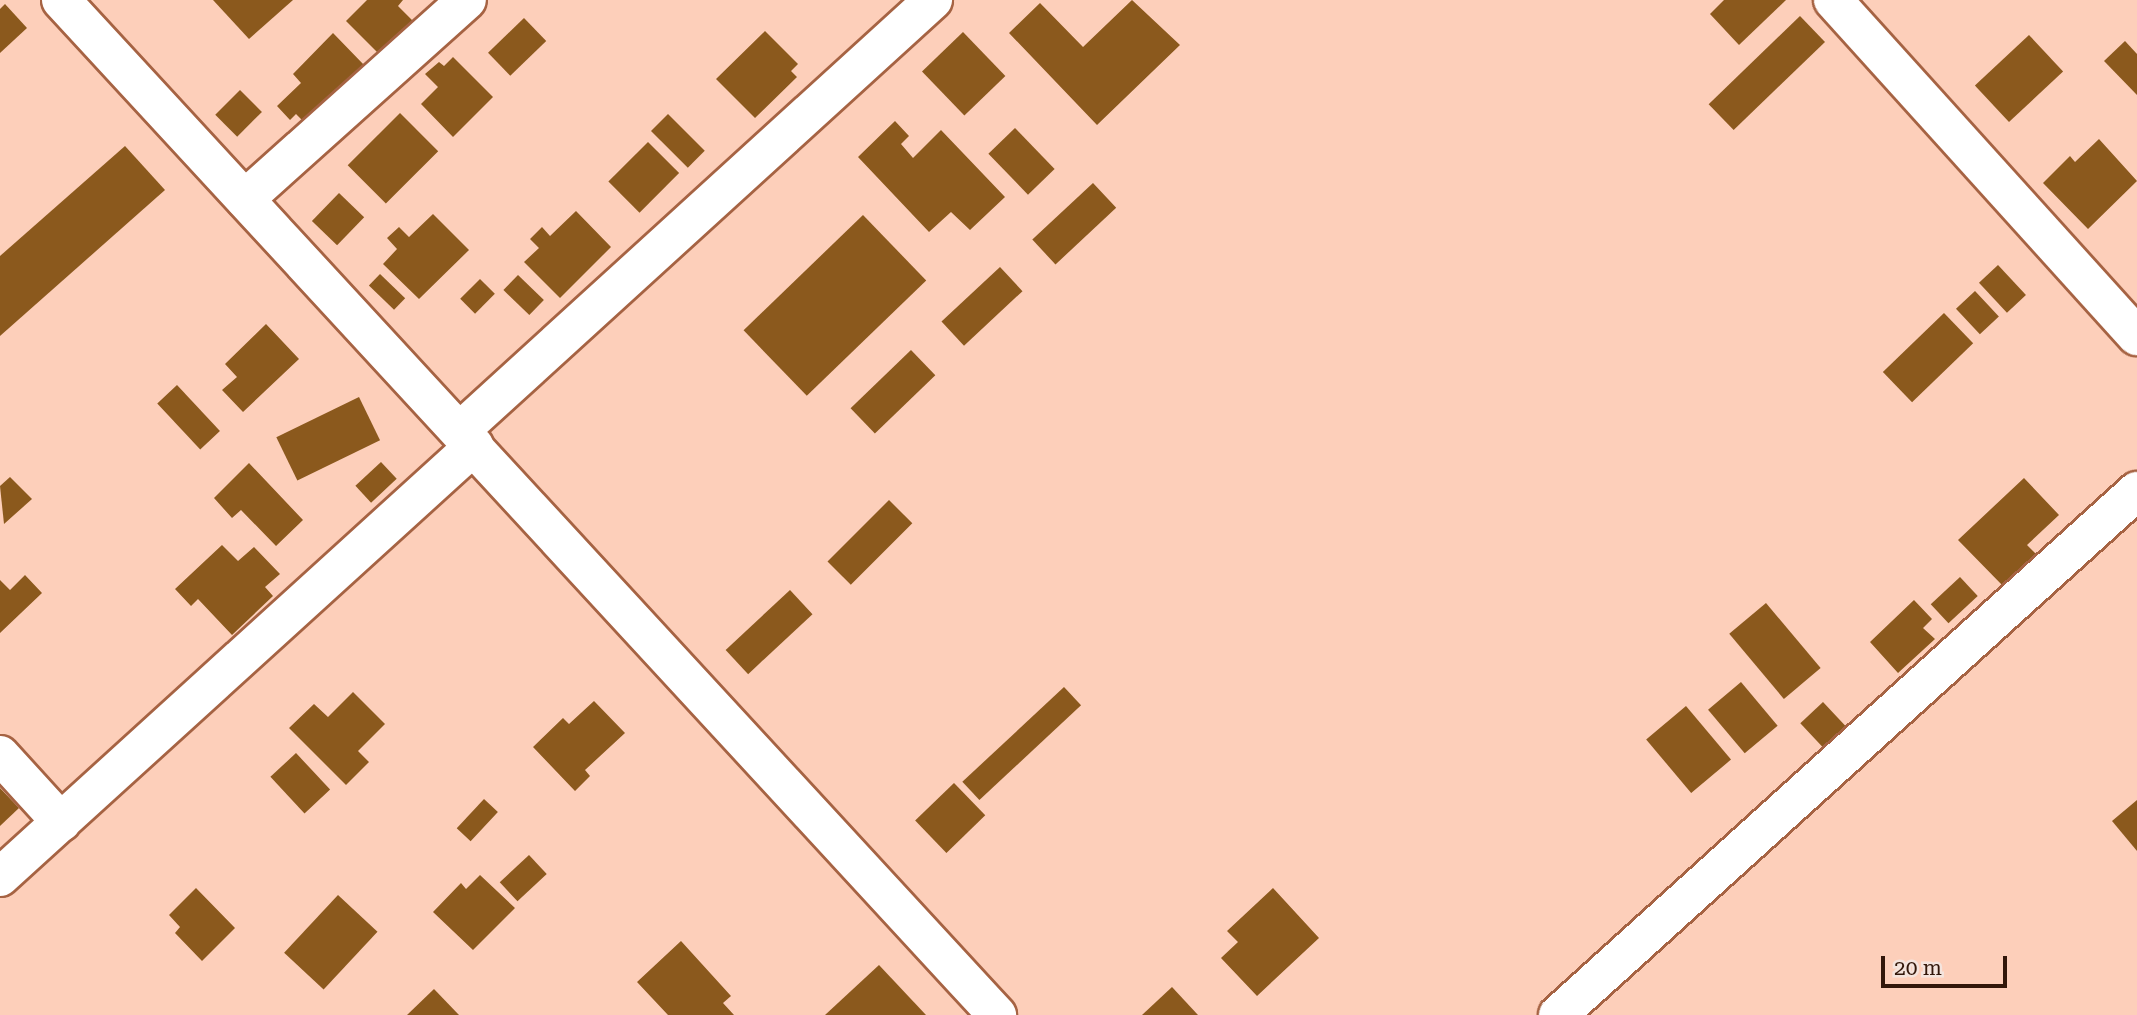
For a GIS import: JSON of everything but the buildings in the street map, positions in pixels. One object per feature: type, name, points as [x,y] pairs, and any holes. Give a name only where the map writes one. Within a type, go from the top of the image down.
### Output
[{"type":"street","points":[[61,0],[996,1015]]},
{"type":"street","points":[[245,199],[467,0]]},
{"type":"street","points":[[0,877],[933,0]]},
{"type":"street","points":[[1833,0],[2137,336]]},
{"type":"street","points":[[1558,1015],[2137,491]]},
{"type":"street","points":[[0,755],[61,822]]}]
